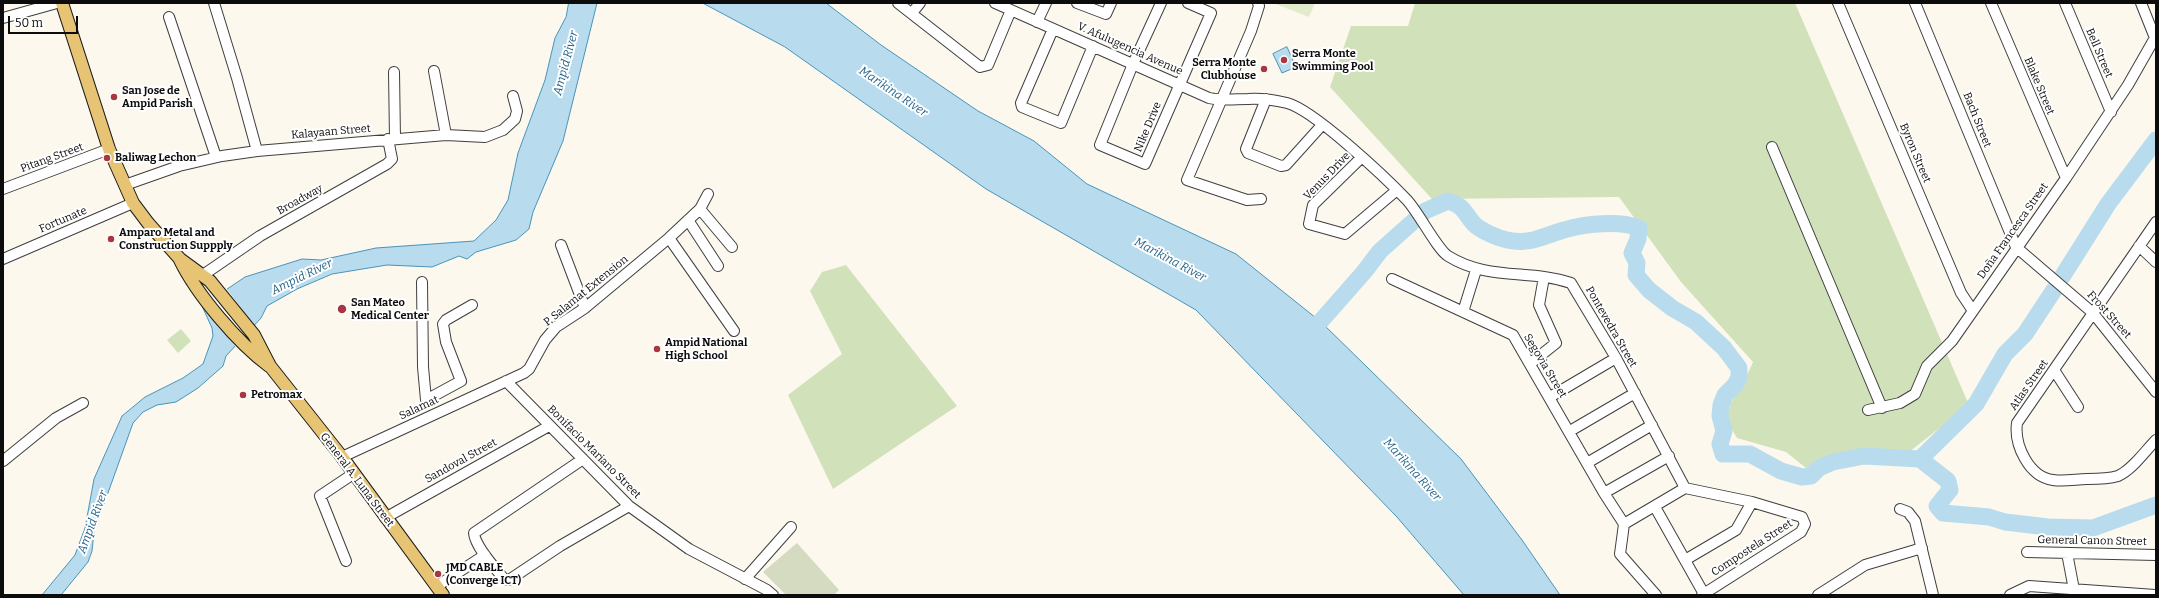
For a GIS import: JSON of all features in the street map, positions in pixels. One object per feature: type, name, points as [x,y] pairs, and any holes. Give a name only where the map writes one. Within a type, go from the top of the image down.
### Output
[{"type":"main road","name":"General A. Luna Street","points":[[62,3],[110,150],[133,203],[148,223],[180,259],[206,278],[254,335],[270,366],[342,457],[385,518],[440,591]]},
{"type":"main road","name":"General A. Luna Street","points":[[180,259],[188,277],[242,344],[270,366]]},
{"type":"street","points":[[3,18],[57,3]]},
{"type":"street","points":[[214,3],[257,151]]},
{"type":"street","points":[[898,3],[980,67],[988,65],[1011,10]]},
{"type":"street","points":[[912,13],[920,3]]},
{"type":"street","name":"V. Afulugencia Avenue","points":[[995,3],[1180,85],[1220,100],[1266,99],[1290,104],[1322,125],[1397,190],[1412,206]]},
{"type":"street","points":[[1038,22],[1046,3]]},
{"type":"street","points":[[1077,3],[1106,14],[1110,3]]},
{"type":"street","points":[[1133,64],[1161,3]]},
{"type":"street","points":[[1180,85],[1211,13],[1188,3]]},
{"type":"street","points":[[1258,3],[1260,6],[1251,31],[1220,100],[1188,180],[1247,200],[1261,199]]},
{"type":"street","name":"Byron Street","points":[[1838,3],[1961,293],[1973,311]]},
{"type":"street","name":"Bach Street","points":[[1915,3],[2016,247]]},
{"type":"street","name":"Blake Street","points":[[1991,3],[2066,178]]},
{"type":"street","name":"Bell Street","points":[[2065,3],[2111,112]]},
{"type":"street","points":[[2141,3],[2156,37]]},
{"type":"street","points":[[169,17],[216,157]]},
{"type":"street","points":[[1053,29],[1021,103],[1022,106],[1061,123],[1093,46]]},
{"type":"street","name":"Doña Francesca Street","points":[[1868,410],[1900,403],[1915,394],[1927,366],[1952,340],[2066,178],[2111,112],[2156,37]]},
{"type":"street","name":"Nike Drive","points":[[1133,64],[1100,145],[1145,164],[1180,85]]},
{"type":"street","points":[[434,71],[446,135]]},
{"type":"street","points":[[391,139],[394,72]]},
{"type":"street","name":"Kalayaan Street","points":[[124,185],[179,166],[216,157],[257,151],[446,135],[485,137],[503,130],[515,119],[518,111],[513,96]]},
{"type":"street","points":[[1266,99],[1246,149],[1248,153],[1281,166],[1286,165],[1322,125]]},
{"type":"street","name":"Broadway","points":[[206,278],[260,236],[387,164],[392,159],[391,139]]},
{"type":"street","points":[[1772,147],[1882,408]]},
{"type":"street","name":"Pitang Street","points":[[3,189],[110,150]]},
{"type":"street","name":"Venus Drive","points":[[1361,158],[1313,205],[1309,224],[1345,234],[1397,190]]},
{"type":"street","name":"P. Salamat Extension","points":[[506,381],[530,369],[545,340],[556,327],[585,308],[669,238],[700,209],[708,194]]},
{"type":"street","name":"Fortunate","points":[[3,259],[133,203]]},
{"type":"street","name":"Pontevedra Street","points":[[1412,206],[1447,256],[1476,270],[1544,278],[1571,283],[1616,358],[1685,488]]},
{"type":"street","points":[[700,209],[732,247]]},
{"type":"street","points":[[688,220],[718,266]]},
{"type":"street","name":"Atlas Street","points":[[2156,222],[2017,423],[2016,431],[2018,441],[2026,460],[2033,470],[2041,476],[2053,480],[2108,478],[2118,475],[2128,469],[2156,440]]},
{"type":"street","points":[[669,238],[734,331]]},
{"type":"street","points":[[561,245],[585,308]]},
{"type":"street","points":[[2139,246],[2156,262]]},
{"type":"street","name":"Frost Street","points":[[2016,247],[2093,313],[2156,392]]},
{"type":"street","points":[[1463,312],[1476,270]]},
{"type":"street","points":[[1531,363],[1554,347],[1556,343],[1538,305],[1544,278]]},
{"type":"street","name":"Segovia Street","points":[[1392,279],[1513,335],[1531,363],[1604,493],[1624,524]]},
{"type":"street","points":[[422,282],[426,400],[432,415]]},
{"type":"street","points":[[426,400],[461,381],[446,342],[443,324],[446,320],[472,305]]},
{"type":"street","points":[[1550,397],[1616,358]]},
{"type":"street","points":[[2054,370],[2078,407]]},
{"type":"street","name":"Salamat","points":[[342,457],[506,381]]},
{"type":"street","name":"Bonifacio Mariano Street","points":[[506,381],[629,506],[689,548],[773,595]]},
{"type":"street","points":[[1570,431],[1635,393]]},
{"type":"street","points":[[3,461],[56,418],[83,403]]},
{"type":"street","points":[[1587,463],[1652,425]]},
{"type":"street","name":"Sandoval Street","points":[[385,518],[549,426]]},
{"type":"street","points":[[1604,493],[1669,456]]},
{"type":"street","points":[[583,459],[476,530],[474,538],[485,556],[505,580],[509,580],[560,546],[629,506]]},
{"type":"street","points":[[346,560],[320,496],[353,474]]},
{"type":"street","points":[[1656,595],[1620,554],[1624,524],[1685,488]]},
{"type":"street","name":"Compostela Street","points":[[1685,488],[1752,502],[1802,517],[1805,524],[1801,532],[1703,594]]},
{"type":"street","points":[[1685,560],[1736,530],[1752,502]]},
{"type":"street","points":[[1655,507],[1703,594]]},
{"type":"street","points":[[1900,509],[1912,516],[1922,548],[1933,595]]},
{"type":"street","points":[[745,579],[791,527]]},
{"type":"street","points":[[1818,595],[1865,565],[1922,548]]},
{"type":"street","name":"General Canon Street","points":[[2027,552],[2156,555]]},
{"type":"street","points":[[2067,553],[2074,593]]},
{"type":"street","points":[[440,591],[485,556]]},
{"type":"street","points":[[2010,595],[2029,586],[2074,593],[2156,595]]},
{"type":"green space","points":[[1273,3],[1315,3],[1309,17]]},
{"type":"green space","points":[[1415,3],[1795,3],[1969,405],[1904,456],[1892,462],[1806,468],[1786,452],[1737,438],[1727,421],[1730,404],[1743,384],[1753,362],[1681,282],[1619,197],[1432,199],[1330,87],[1351,26],[1408,26]]},
{"type":"green space","points":[[846,265],[957,406],[833,489],[788,395],[842,354],[810,291],[822,272]]},
{"type":"green space","points":[[181,329],[191,341],[178,353],[167,340]]},
{"type":"green space","points":[[797,543],[839,590],[834,595],[786,595],[763,572]]},
{"type":"water","name":"Ampid River","points":[[569,3],[597,3],[563,141],[533,212],[529,229],[516,240],[476,252],[467,259],[459,256],[432,267],[387,265],[332,274],[297,289],[267,306],[261,318],[226,356],[223,366],[198,388],[176,402],[157,405],[143,412],[133,423],[94,532],[92,551],[88,562],[61,595],[42,595],[75,555],[85,528],[94,479],[122,416],[145,397],[183,378],[203,364],[213,336],[212,328],[202,306],[245,277],[302,259],[321,260],[376,248],[474,241],[496,220],[508,200],[518,153],[545,80],[555,38],[566,17]]},
{"type":"water","name":"Marikina River","points":[[703,3],[826,3],[881,45],[978,111],[1034,141],[1087,184],[1236,254],[1321,322],[1461,459],[1522,540],[1560,595],[1464,595],[1396,516],[1196,310],[986,189],[785,47]]},
{"type":"water","name":"Serra Monte Swimming Pool","points":[[1287,47],[1296,67],[1282,73],[1273,54]]},
{"type":"pier","points":[[226,288],[255,326],[236,347],[202,304]]},
{"type":"waterway","points":[[2062,277],[2108,204],[2156,140]]},
{"type":"waterway","points":[[1306,338],[1364,272],[1380,251],[1425,211],[1448,201],[1458,205],[1464,210],[1470,220],[1481,229],[1499,238],[1507,240],[1530,241],[1572,228],[1602,224],[1622,224],[1639,228],[1638,239],[1632,253],[1637,263],[1636,275],[1649,290],[1672,308],[1696,322],[1724,348],[1739,368],[1739,377],[1735,385],[1725,395],[1721,405],[1720,416],[1724,431],[1720,444],[1723,454],[1750,454],[1781,471],[1802,477],[1811,476],[1819,468],[1833,462],[1864,456],[1920,459],[1948,481],[1950,490],[1937,506],[1943,513],[1989,517],[2005,522],[2048,527],[2093,528],[2156,505]]},
{"type":"waterway","points":[[1920,459],[1976,404],[2005,354],[2025,334],[2054,290]]},
{"type":"place","name":"Serra Monte Swimming Pool","points":[[1284,60]]},
{"type":"place","name":"Serra Monte Clubhouse","points":[[1264,69]]},
{"type":"place","name":"San Jose de Ampid Parish","points":[[114,97]]},
{"type":"place","name":"Baliwag Lechon","points":[[107,158]]},
{"type":"place","name":"Amparo Metal and Construction Suppply","points":[[111,239]]},
{"type":"place","name":"San Mateo Medical Center","points":[[342,309]]},
{"type":"place","name":"Ampid National High School","points":[[657,349]]},
{"type":"place","name":"Petromax","points":[[243,395]]},
{"type":"place","name":"JMD CABLE (Converge ICT)","points":[[438,574]]}]
